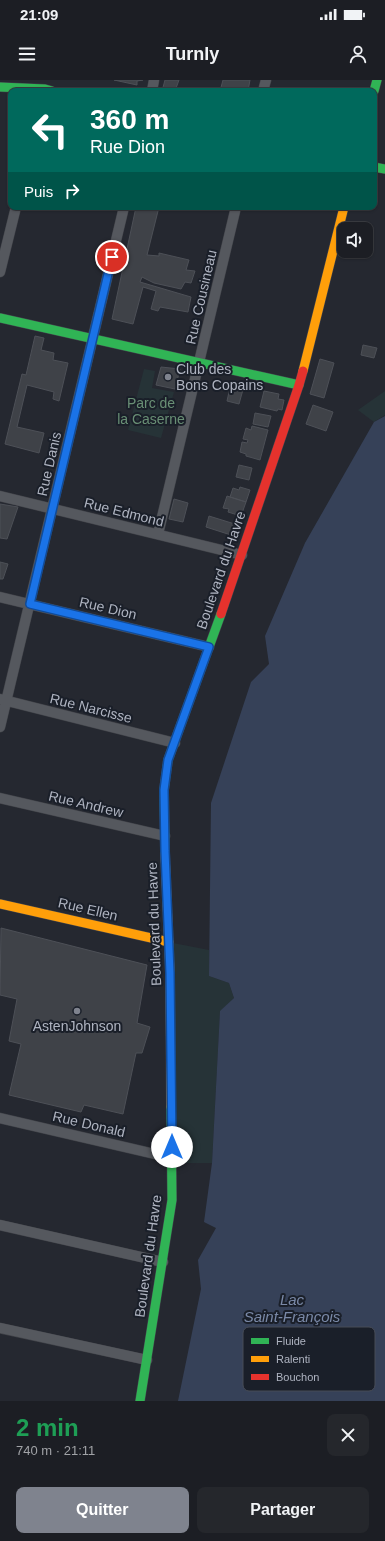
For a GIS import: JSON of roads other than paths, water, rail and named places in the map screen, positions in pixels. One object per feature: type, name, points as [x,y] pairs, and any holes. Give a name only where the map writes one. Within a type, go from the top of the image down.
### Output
[{"type":"street","points":[[0,87],[47,88]]},
{"type":"street","points":[[0,272],[15,210]]},
{"type":"street","name":"Rue Danis","points":[[0,727],[3,700],[30,604],[123,210]]},
{"type":"street","name":"Rue Cousineau","points":[[158,534],[235,210]]},
{"type":"street","name":"Boulevard du Havre","points":[[140,1401],[172,1200],[169,942],[164,790],[168,760],[242,554],[299,385],[343,210]]},
{"type":"street","points":[[0,318],[299,385]]},
{"type":"street","name":"Rue Edmond","points":[[0,496],[242,554]]},
{"type":"street","name":"Rue Dion","points":[[0,597],[209,647]]},
{"type":"street","name":"Rue Narcisse","points":[[3,700],[174,743]]},
{"type":"street","name":"Rue Andrew","points":[[0,798],[165,836]]},
{"type":"street","name":"Rue Ellen","points":[[0,904],[169,942]]},
{"type":"street","name":"Rue Donald","points":[[0,1118],[172,1158]]},
{"type":"street","points":[[0,1225],[163,1262]]},
{"type":"street","points":[[0,1328],[147,1360]]},
{"type":"water","name":"Lac Saint-François","points":[[385,416],[385,1401],[178,1401],[201,1289],[198,1260],[216,1228],[204,1222],[212,1163],[220,1011],[234,998],[229,983],[209,976],[211,803],[251,682],[269,664],[265,636],[305,543],[374,422]]},
{"type":"place","name":"Club des Bons Copains","points":[[168,377]]},
{"type":"place","name":"AstenJohnson","points":[[77,1011]]},
{"type":"park label","name":"Parc de la Caserne","points":[[151,412]]}]
